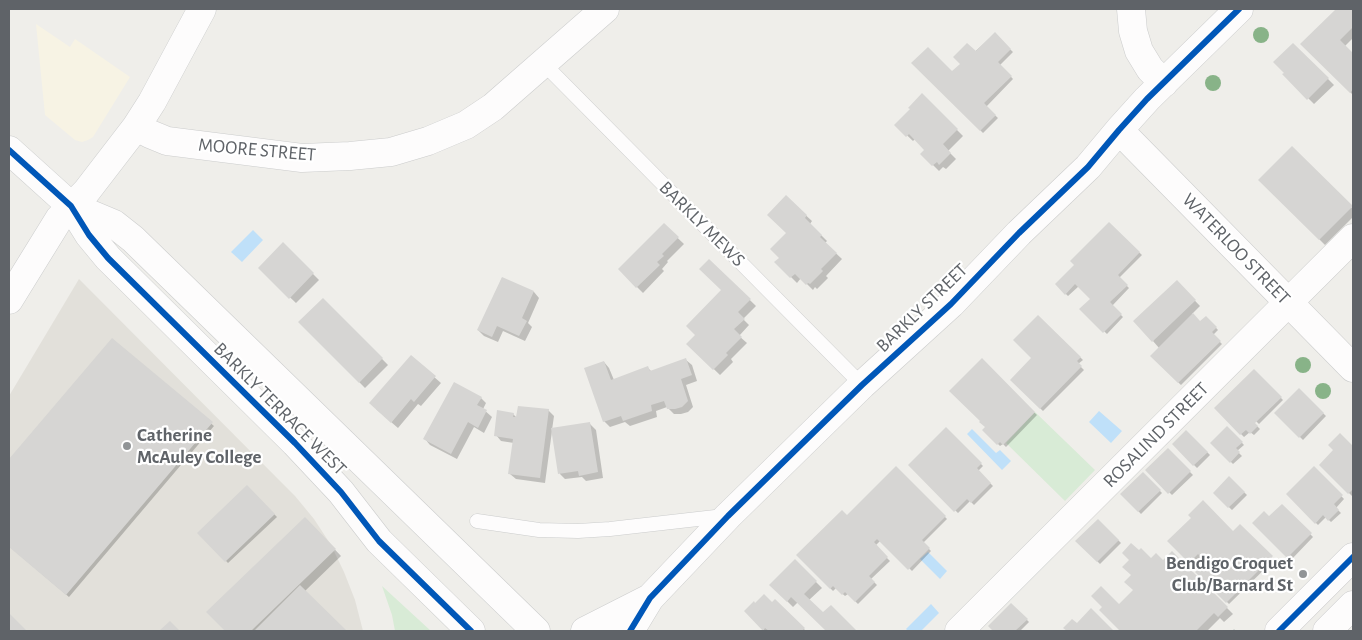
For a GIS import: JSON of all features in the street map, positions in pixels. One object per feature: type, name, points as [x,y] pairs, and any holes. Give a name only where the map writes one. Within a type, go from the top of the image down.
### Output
[{"type":"street","points":[[9,300],[53,227],[86,192],[152,102],[202,9]]},
{"type":"street","name":"MOORE STREET","points":[[136,126],[167,141],[302,158],[391,152],[428,141],[466,125],[493,107],[604,9]]},
{"type":"street","points":[[1131,9],[1133,31],[1139,51],[1150,69],[1164,83]]},
{"type":"street","name":"BARKLY STREET","points":[[630,631],[650,598],[728,516],[862,386],[951,304],[1019,233],[1088,167],[1119,130],[1239,9]]},
{"type":"street","name":"WATERLOO STREET","points":[[1119,130],[1353,368]]},
{"type":"street","points":[[9,150],[71,206]]},
{"type":"street","name":"BARKLY TERRACE WEST","points":[[71,206],[89,235],[108,258],[295,443],[341,492],[379,541],[471,631]]},
{"type":"street","name":"BARKLY TERRACE WEST","points":[[71,206],[114,224],[133,239],[536,631]]},
{"type":"street","name":"ROSALIND STREET","points":[[959,631],[1353,238]]},
{"type":"street","points":[[1279,631],[1353,557]]},
{"type":"street","name":"BARKLY STREET","points":[[585,631],[650,598]]},
{"type":"street","points":[[1327,631],[1353,605]]},
{"type":"lane","name":"BARKLY MEWS","points":[[543,63],[862,386]]},
{"type":"lane","points":[[477,521],[539,530],[578,530],[610,529],[728,516]]},
{"type":"shaded area","points":[[36,24],[70,47],[75,39],[130,77],[93,137],[88,140],[82,142],[75,140],[45,115]]},
{"type":"shaded area","name":"Catherine McAuley College","points":[[79,279],[295,496],[314,519],[331,545],[344,572],[355,600],[363,631],[9,631],[9,396]]},
{"type":"green space","points":[[1035,412],[1095,470],[1065,501],[1006,443]]},
{"type":"green space","points":[[382,586],[431,631],[395,631],[392,615]]},
{"type":"water","points":[[253,230],[263,240],[242,262],[231,252]]},
{"type":"water","points":[[1099,411],[1122,431],[1111,443],[1089,422]]},
{"type":"water","points":[[972,429],[996,453],[1000,450],[1011,461],[1002,470],[967,434]]},
{"type":"water","points":[[928,552],[947,571],[940,579],[920,559]]},
{"type":"water","points":[[931,604],[939,613],[921,631],[908,631],[906,629]]},
{"type":"building","points":[[1336,9],[1353,9],[1353,27],[1340,40],[1353,53],[1353,89],[1350,93],[1300,44]]},
{"type":"building","points":[[995,32],[1011,49],[998,62],[1012,76],[984,103],[996,115],[980,131],[911,63],[928,47],[952,71],[960,64],[953,57],[967,43],[976,51]]},
{"type":"building","points":[[1293,43],[1329,78],[1307,100],[1273,62]]},
{"type":"building","points":[[922,93],[958,129],[943,144],[951,153],[939,165],[937,162],[932,166],[920,154],[924,150],[909,134],[906,137],[894,125],[910,109],[908,108]]},
{"type":"building","points":[[1292,146],[1353,206],[1319,240],[1258,180]]},
{"type":"building","points":[[786,195],[807,215],[805,218],[822,235],[820,237],[837,253],[821,269],[823,271],[810,284],[806,285],[795,274],[790,278],[774,262],[779,258],[770,249],[786,233],[767,215]]},
{"type":"building","points":[[1109,222],[1140,252],[1118,275],[1128,285],[1110,302],[1122,314],[1103,333],[1079,309],[1090,299],[1075,284],[1065,295],[1055,284],[1074,265],[1070,261]]},
{"type":"building","points":[[664,223],[679,237],[662,254],[664,256],[657,262],[660,265],[636,288],[618,269]]},
{"type":"building","points":[[283,242],[314,273],[289,299],[258,268]]},
{"type":"building","points":[[709,259],[751,299],[738,312],[745,319],[734,329],[742,337],[713,370],[686,344],[695,335],[686,326],[721,290],[699,269]]},
{"type":"building","points":[[502,277],[534,291],[522,318],[527,321],[519,336],[497,326],[492,337],[477,330]]},
{"type":"building","points":[[1177,280],[1196,300],[1152,342],[1133,321]]},
{"type":"building","points":[[323,298],[383,358],[359,383],[298,322]]},
{"type":"building","points":[[1193,313],[1200,321],[1206,316],[1217,327],[1212,332],[1221,341],[1178,383],[1150,356]]},
{"type":"building","points":[[1038,315],[1081,357],[1077,361],[1082,366],[1040,409],[1010,380],[1031,358],[1013,340]]},
{"type":"building","points":[[112,338],[213,422],[66,595],[9,547],[9,459]]},
{"type":"building","points":[[411,355],[436,376],[414,402],[411,399],[391,423],[369,403]]},
{"type":"building","points":[[686,358],[692,375],[681,379],[688,401],[682,407],[667,409],[664,401],[651,405],[652,411],[623,421],[621,416],[603,422],[584,368],[604,361],[611,380],[648,366],[650,371]]},
{"type":"building","points":[[982,358],[1035,412],[1003,445],[1000,442],[997,445],[982,430],[985,427],[980,421],[949,391]]},
{"type":"building","points":[[1254,369],[1282,397],[1255,423],[1258,426],[1250,434],[1246,430],[1240,435],[1214,408]]},
{"type":"building","points":[[454,382],[482,397],[477,405],[487,410],[478,428],[468,422],[451,454],[423,439]]},
{"type":"building","points":[[1299,388],[1324,413],[1299,438],[1274,413]]},
{"type":"building","points":[[518,406],[549,409],[540,478],[508,474],[513,439],[494,436],[497,410],[514,413],[513,417],[516,417]]},
{"type":"building","points":[[590,422],[598,472],[579,476],[578,471],[558,474],[551,428]]},
{"type":"building","points":[[1227,426],[1243,442],[1236,448],[1240,452],[1230,463],[1210,443]]},
{"type":"building","points":[[946,427],[982,463],[977,468],[991,483],[971,503],[967,499],[954,512],[908,465]]},
{"type":"building","points":[[1186,430],[1208,452],[1193,466],[1172,444]]},
{"type":"building","points":[[1340,433],[1353,446],[1353,489],[1348,494],[1319,465],[1333,450],[1328,445]]},
{"type":"building","points":[[1168,448],[1191,471],[1168,494],[1145,470]]},
{"type":"building","points":[[896,466],[946,516],[922,540],[930,548],[908,570],[877,539],[874,542],[888,557],[869,576],[875,582],[855,602],[845,592],[842,595],[833,586],[830,589],[796,555],[842,510],[847,515]]},
{"type":"building","points":[[1314,466],[1343,495],[1334,504],[1339,510],[1328,521],[1323,515],[1315,524],[1286,494]]},
{"type":"building","points":[[1143,472],[1161,490],[1138,512],[1120,494]]},
{"type":"building","points":[[1229,476],[1245,492],[1228,508],[1213,493]]},
{"type":"building","points":[[247,485],[275,514],[225,562],[197,533]]},
{"type":"building","points":[[1203,500],[1233,531],[1240,524],[1273,556],[1226,603],[1195,572],[1206,562],[1198,554],[1189,563],[1167,541],[1191,518],[1188,515]]},
{"type":"building","points":[[1282,504],[1312,533],[1287,558],[1252,523],[1264,511],[1269,516]]},
{"type":"building","points":[[305,517],[336,549],[251,631],[225,631],[206,612]]},
{"type":"building","points":[[1098,519],[1119,540],[1097,562],[1075,541]]},
{"type":"building","points":[[1131,543],[1139,550],[1141,548],[1151,558],[1156,553],[1163,560],[1172,551],[1228,607],[1218,617],[1214,613],[1196,631],[1120,631],[1099,610],[1102,607],[1091,596],[1101,586],[1119,604],[1133,590],[1124,582],[1131,575],[1122,567],[1129,560],[1122,553]]},
{"type":"building","points":[[795,559],[817,581],[804,594],[823,612],[831,605],[857,631],[826,631],[791,597],[787,602],[769,585]]},
{"type":"building","points":[[300,585],[347,631],[254,631]]},
{"type":"building","points":[[764,594],[772,602],[775,599],[805,628],[802,631],[769,631],[765,628],[763,631],[744,611]]},
{"type":"building","points":[[1011,603],[1028,619],[1015,631],[993,631],[988,626]]},
{"type":"building","points":[[1091,608],[1114,631],[1067,631],[1063,628],[1072,619],[1077,623]]},
{"type":"building","points":[[9,613],[27,631],[9,631]]},
{"type":"building","points":[[170,621],[180,631],[159,631]]},
{"type":"cycle path","points":[[630,631],[650,598],[728,516],[862,385],[951,304],[1019,233],[1088,167],[1147,99],[1239,9]]},
{"type":"cycle path","points":[[9,150],[71,206],[89,235],[108,258],[295,443],[341,492],[379,541],[471,631]]},
{"type":"cycle path","points":[[1279,631],[1353,557]]},
{"type":"place","name":"Catherine McAuley College","points":[[127,446]]},
{"type":"place","name":"Bendigo Croquet Club/Barnard St","points":[[1303,574]]}]
